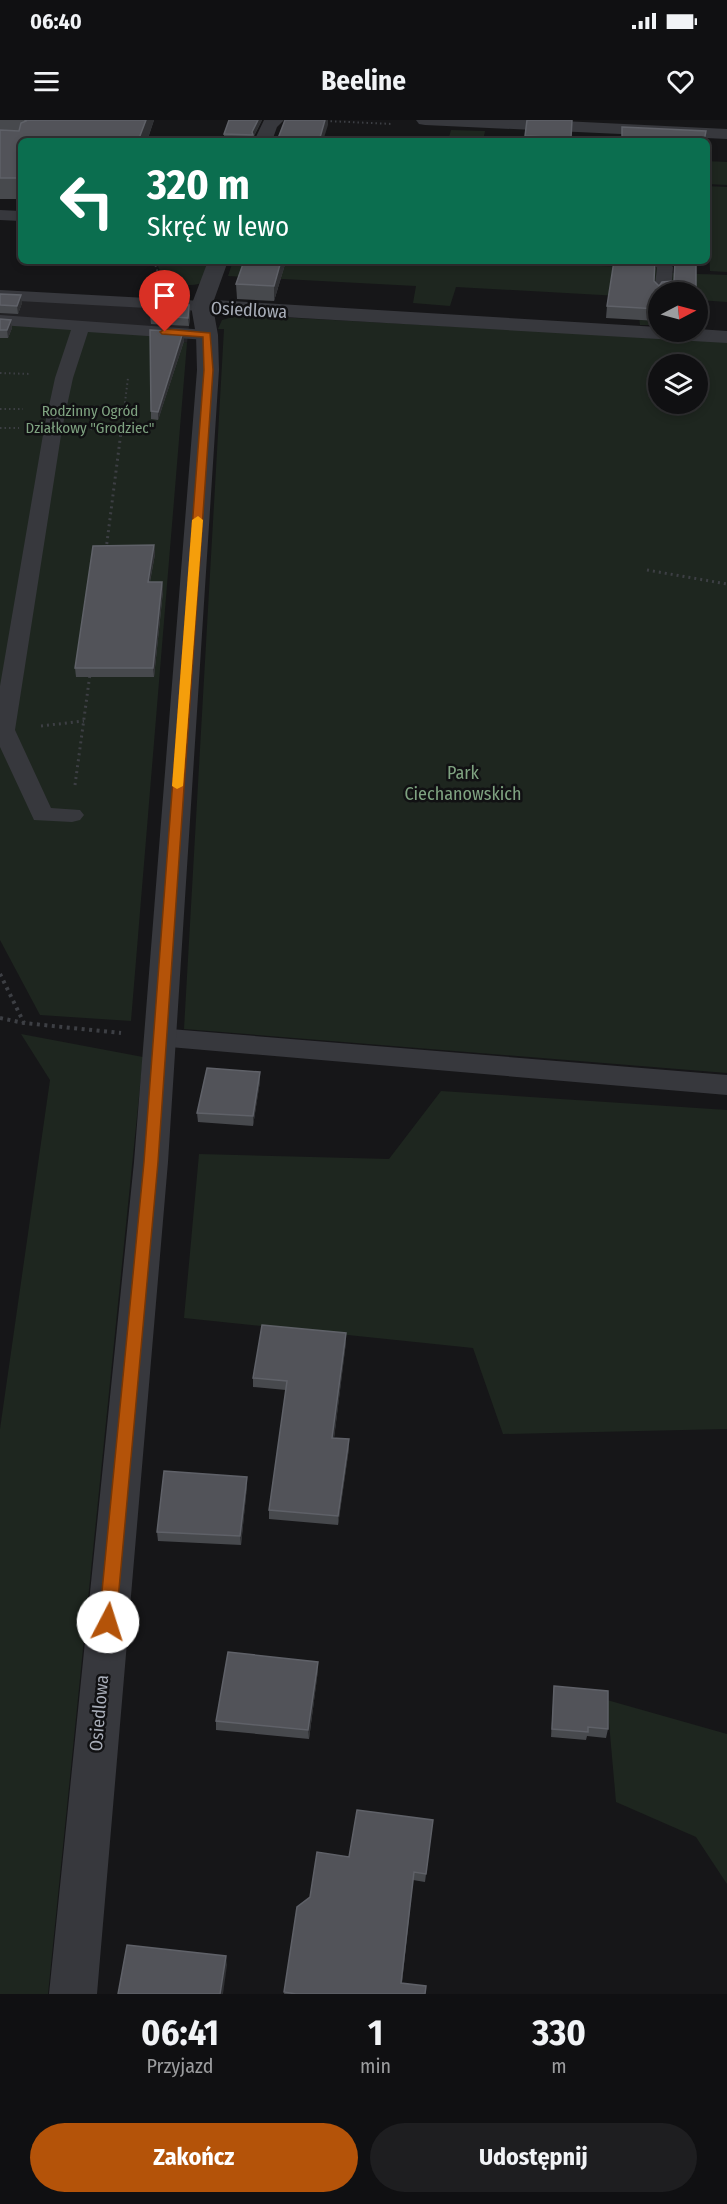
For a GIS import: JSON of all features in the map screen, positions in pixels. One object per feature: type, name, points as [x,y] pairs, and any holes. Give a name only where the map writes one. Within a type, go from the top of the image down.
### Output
[{"type":"street","points":[[264,138],[269,125],[275,120]]},
{"type":"street","points":[[425,120],[727,134]]},
{"type":"street","points":[[202,306],[217,264]]},
{"type":"street","name":"Osiedlowa","points":[[73,1994],[151,1162],[158,1037],[208,382],[207,335],[202,306],[648,331]]},
{"type":"street","name":"Osiedlowa","points":[[708,336],[727,337]]},
{"type":"lane","points":[[0,215],[18,216]]},
{"type":"lane","points":[[662,264],[665,267],[664,282]]},
{"type":"lane","points":[[0,295],[202,306]]},
{"type":"lane","points":[[41,322],[52,298]]},
{"type":"lane","points":[[0,320],[207,335]]},
{"type":"lane","points":[[72,815],[42,815],[4,730],[53,429],[64,378],[81,325]]},
{"type":"lane","points":[[158,1037],[727,1085]]},
{"type":"path","points":[[105,558],[128,378]]},
{"type":"path","points":[[647,570],[727,584]]},
{"type":"path","points":[[72,815],[91,663]]},
{"type":"path","points":[[4,730],[84,721]]},
{"type":"path","points":[[0,974],[24,1023]]},
{"type":"path","points":[[0,1018],[24,1023],[158,1037]]},
{"type":"shaded area","points":[[0,299],[191,309],[187,343],[163,335],[0,324]]},
{"type":"green space","points":[[451,130],[485,131],[484,138],[449,138]]},
{"type":"green space","points":[[710,161],[727,162],[727,185],[710,184]]},
{"type":"green space","points":[[710,186],[727,187],[727,272],[710,271]]},
{"type":"green space","points":[[157,264],[210,264],[202,283],[194,285],[173,282],[159,269]]},
{"type":"green space","points":[[232,264],[600,264],[600,266],[657,268],[656,282],[648,282],[648,325],[640,325],[637,297],[456,287],[450,306],[413,303],[416,286],[228,276]]},
{"type":"green space","points":[[672,273],[727,275],[727,302],[708,301],[708,282],[671,282]]},
{"type":"green space","name":"Park Ciechanowskich","points":[[241,315],[648,337],[648,342],[727,341],[727,1073],[184,1029],[224,329],[218,329],[222,320]]},
{"type":"green space","name":"Rodzinny Ogród Działkowy \"Grodziec\"","points":[[0,324],[163,335],[187,343],[131,1021],[40,1015],[0,940]]},
{"type":"green space","points":[[21,1034],[143,1057],[48,1994],[0,1994],[0,1429],[50,1080]]},
{"type":"green space","points":[[441,1091],[727,1110],[727,1429],[503,1434],[473,1348],[184,1318],[199,1154],[389,1159]]},
{"type":"green space","points":[[607,1700],[727,1734],[727,1884],[696,1837],[616,1802]]},
{"type":"building","points":[[146,120],[139,138],[18,138],[18,178],[0,178],[0,130],[19,131],[21,123],[26,121]]},
{"type":"building","points":[[229,120],[258,120],[252,132],[253,135],[224,134]]},
{"type":"building","points":[[285,120],[325,120],[320,138],[278,138]]},
{"type":"building","points":[[527,120],[572,120],[571,138],[525,136]]},
{"type":"building","points":[[622,127],[706,131],[705,138],[622,138]]},
{"type":"building","points":[[243,264],[280,264],[274,286],[236,284]]},
{"type":"building","points":[[614,264],[655,264],[655,282],[648,282],[648,308],[607,306]]},
{"type":"building","points":[[675,264],[696,264],[696,282],[662,282],[674,281]]},
{"type":"building","points":[[0,294],[21,295],[17,306],[0,305]]},
{"type":"building","points":[[150,303],[189,305],[188,318],[150,315]]},
{"type":"building","points":[[0,319],[11,320],[7,330],[0,330]]},
{"type":"building","points":[[150,330],[183,332],[158,412],[151,411]]},
{"type":"building","points":[[154,545],[148,582],[162,582],[153,668],[75,668],[93,546]]},
{"type":"building","points":[[207,1068],[260,1072],[253,1116],[197,1113]]},
{"type":"building","points":[[262,1325],[346,1333],[332,1438],[349,1439],[338,1516],[269,1510],[287,1381],[253,1378]]},
{"type":"building","points":[[164,1471],[247,1477],[240,1536],[157,1532]]},
{"type":"building","points":[[228,1652],[318,1662],[308,1730],[216,1721]]},
{"type":"building","points":[[554,1686],[608,1691],[608,1729],[588,1727],[588,1732],[552,1729]]},
{"type":"building","points":[[357,1810],[433,1820],[426,1874],[414,1872],[401,1983],[426,1986],[425,1994],[296,1994],[284,1992],[297,1907],[310,1897],[317,1852],[349,1857]]},
{"type":"building","points":[[127,1945],[226,1956],[220,1994],[118,1994]]},
{"type":"slow traffic","points":[[177,786],[198,520]]},
{"type":"route","points":[[108,1622],[151,1162],[158,1037],[208,370],[207,335],[165,332]]}]
